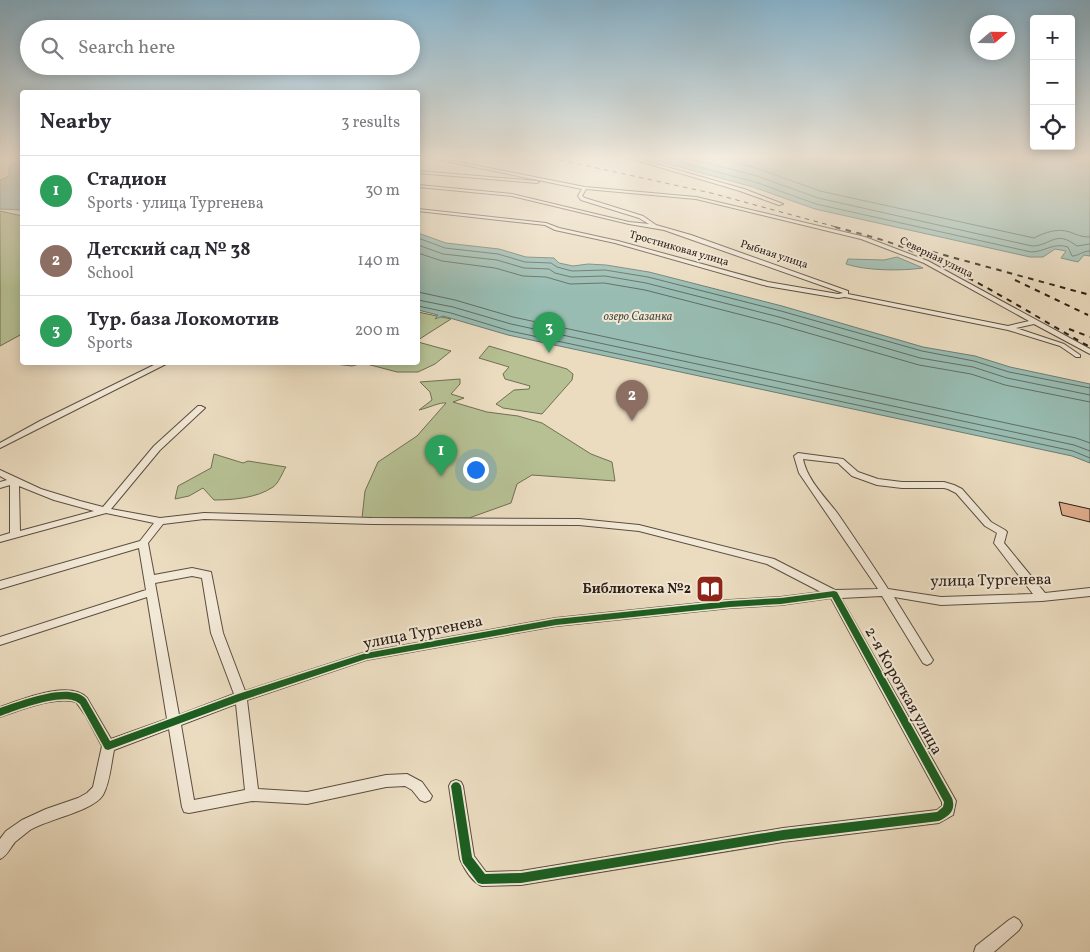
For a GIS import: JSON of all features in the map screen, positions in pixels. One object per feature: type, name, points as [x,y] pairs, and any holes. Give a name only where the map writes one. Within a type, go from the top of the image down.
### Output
[{"type":"street","points":[[543,202],[629,223],[654,226]]},
{"type":"street","name":"Рыбная улица","points":[[594,202],[641,217],[654,224],[654,226],[810,278],[846,292],[845,295],[1008,328],[1062,345],[1078,356]]},
{"type":"street","name":"Северная улица","points":[[714,202],[863,238],[926,262],[1036,322]]},
{"type":"street","points":[[777,202],[781,204]]},
{"type":"street","name":"Тростниковая улица","points":[[420,210],[546,224],[781,287],[838,296],[845,295]]},
{"type":"street","points":[[1036,322],[1090,352]]},
{"type":"street","name":"Рыбная улица","points":[[1008,328],[1036,322]]},
{"type":"street","points":[[0,446],[161,365]]},
{"type":"street","points":[[0,538],[104,511],[157,448],[201,408]]},
{"type":"street","points":[[927,660],[886,592],[812,485],[798,461],[798,456],[840,462],[855,474],[877,482],[902,485],[944,485],[959,491],[988,524],[1002,532],[999,543],[1042,597]]},
{"type":"street","name":"улица Тургенева","points":[[0,473],[42,493],[104,511],[160,520],[204,516],[372,521],[580,522],[639,528],[770,561],[834,594]]},
{"type":"street","points":[[0,485],[14,481],[15,535]]},
{"type":"street","points":[[0,585],[143,543],[160,520]]},
{"type":"street","points":[[143,543],[189,808],[252,795],[307,798],[386,781],[407,780],[417,786],[425,796]]},
{"type":"street","points":[[0,641],[192,572],[207,575],[217,633],[241,697],[252,795]]},
{"type":"street","name":"улица Тургенева","points":[[108,746],[241,697],[366,656],[556,622],[781,601],[834,594],[886,592],[941,601],[1042,597],[1090,592]]},
{"type":"street","name":"2-я Короткая улица","points":[[456,786],[467,859],[482,879],[521,878],[783,835],[939,816],[948,810],[949,801],[834,594]]},
{"type":"street","points":[[0,712],[61,695],[72,694],[81,699],[108,746],[98,790],[85,802],[43,816],[18,831],[5,841],[0,852]]},
{"type":"street","points":[[982,952],[1014,925]]},
{"type":"green space","points":[[0,211],[20,216],[20,335],[0,346]]},
{"type":"green space","points":[[420,312],[451,319],[420,339]]},
{"type":"green space","points":[[420,343],[451,351],[435,364],[418,372],[397,372],[371,365],[420,365]]},
{"type":"green space","points":[[489,346],[567,369],[573,374],[572,380],[542,414],[503,408],[496,404],[514,390],[529,389],[530,386],[505,379],[503,374],[509,367],[479,358]]},
{"type":"green space","points":[[460,379],[460,384],[451,394],[464,398],[453,402],[487,412],[518,416],[542,423],[591,454],[612,462],[615,481],[532,475],[517,484],[511,503],[469,518],[362,518],[365,491],[378,462],[417,436],[446,403],[419,410],[432,400],[430,392],[420,382]]},
{"type":"green space","points":[[214,454],[243,463],[248,461],[286,467],[275,485],[260,494],[237,499],[214,500],[203,488],[189,496],[175,499],[178,486],[211,468]]},
{"type":"water","points":[[0,202],[20,202],[20,210],[0,209]]},
{"type":"water","points":[[796,202],[1090,202],[1090,256],[1084,255],[1078,262],[1061,258],[1066,251],[1055,249],[1043,257],[1030,257],[815,209]]},
{"type":"water","name":"озеро Сазанка","points":[[420,234],[446,243],[499,249],[526,257],[554,258],[559,263],[573,266],[588,264],[606,265],[649,272],[782,306],[923,347],[975,356],[1010,367],[1090,384],[1090,463],[1072,456],[508,335],[443,316],[435,319],[438,315],[420,310]]},
{"type":"water","points":[[897,257],[923,268],[884,270],[846,264],[848,259],[884,260]]},
{"type":"building","points":[[1059,502],[1090,509],[1090,522],[1062,515]]},
{"type":"railway","points":[[746,202],[840,228]]},
{"type":"railway","points":[[835,227],[874,237],[935,261],[980,284],[1090,347]]},
{"type":"railway","points":[[922,249],[1090,295]]},
{"type":"railway","points":[[1015,280],[1088,315]]},
{"type":"railway","points":[[1069,329],[1090,337]]},
{"type":"cycle path","points":[[0,712],[41,699],[64,695],[80,698],[108,746],[241,697],[366,656],[556,622],[730,604],[781,601],[834,594],[949,801],[948,810],[939,816],[783,835],[521,878],[482,879],[467,859],[456,786]]},
{"type":"place","name":"Тур. база Локомотив","points":[[549,353]]},
{"type":"place","name":"Детский сад № 38","points":[[632,421]]},
{"type":"place","name":"Стадион","points":[[441,476]]},
{"type":"place","name":"Библиотека №2","points":[[710,589]]}]
